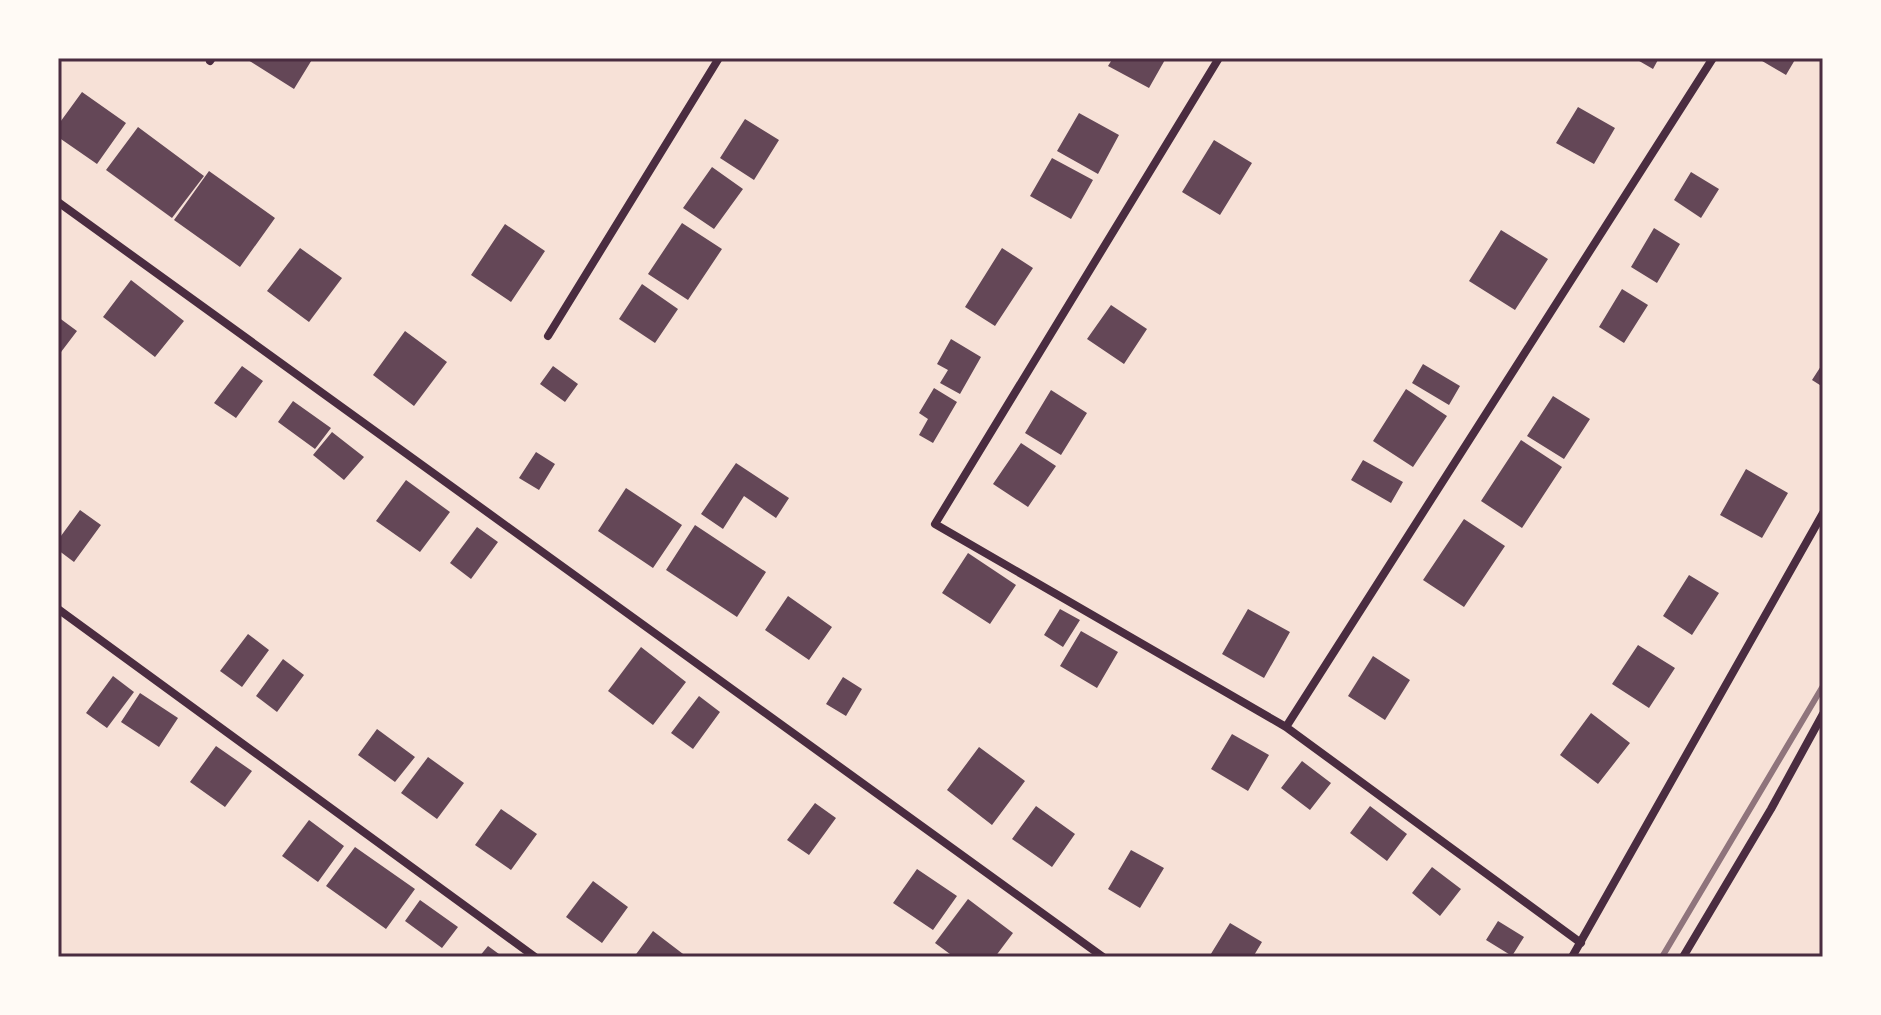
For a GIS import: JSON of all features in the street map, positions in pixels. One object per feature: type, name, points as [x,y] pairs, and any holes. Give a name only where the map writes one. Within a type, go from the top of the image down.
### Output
[{"type":"street","points":[[548,336],[719,58]]},
{"type":"street","points":[[1219,58],[935,524],[1286,727],[1581,943]]},
{"type":"street","points":[[1286,727],[1713,58]]},
{"type":"street","points":[[58,202],[1103,957]]},
{"type":"street","points":[[1572,957],[1823,513]]},
{"type":"street","points":[[58,609],[535,957]]},
{"type":"street","points":[[1683,957],[1823,714]]},
{"type":"building","points":[[249,58],[313,58],[294,89]]},
{"type":"building","points":[[1113,58],[1166,58],[1149,88],[1108,66]]},
{"type":"building","points":[[1634,58],[1659,58],[1653,69]]},
{"type":"building","points":[[1757,58],[1796,58],[1786,75]]},
{"type":"building","points":[[82,92],[126,123],[97,164],[58,137],[58,125]]},
{"type":"building","points":[[1578,107],[1615,128],[1594,164],[1556,143]]},
{"type":"building","points":[[1079,113],[1119,135],[1098,174],[1057,151]]},
{"type":"building","points":[[745,119],[779,140],[754,180],[720,158]]},
{"type":"building","points":[[138,127],[204,176],[172,218],[106,170]]},
{"type":"building","points":[[1214,140],[1252,163],[1220,215],[1182,192]]},
{"type":"building","points":[[1052,158],[1093,180],[1071,219],[1030,196]]},
{"type":"building","points":[[712,167],[743,189],[714,229],[683,208]]},
{"type":"building","points":[[209,171],[275,218],[240,267],[174,220]]},
{"type":"building","points":[[1691,172],[1719,189],[1701,218],[1674,200]]},
{"type":"building","points":[[682,223],[722,249],[688,300],[648,274]]},
{"type":"building","points":[[505,224],[545,251],[511,302],[471,275]]},
{"type":"building","points":[[1654,228],[1680,244],[1657,283],[1631,267]]},
{"type":"building","points":[[1501,230],[1548,259],[1515,310],[1469,281]]},
{"type":"building","points":[[300,248],[342,278],[309,322],[267,291]]},
{"type":"building","points":[[1002,248],[1033,268],[995,326],[965,307]]},
{"type":"building","points":[[131,280],[184,321],[155,357],[103,317]]},
{"type":"building","points":[[642,284],[678,309],[655,343],[619,319]]},
{"type":"building","points":[[1622,289],[1648,305],[1624,343],[1599,327]]},
{"type":"building","points":[[1111,305],[1147,329],[1124,364],[1087,339]]},
{"type":"building","points":[[58,317],[77,331],[58,356]]},
{"type":"building","points":[[405,331],[447,362],[414,406],[373,375]]},
{"type":"building","points":[[951,339],[981,357],[960,394],[940,383],[948,370],[937,364]]},
{"type":"building","points":[[1823,363],[1823,387],[1812,380]]},
{"type":"building","points":[[1423,364],[1460,386],[1449,405],[1412,383]]},
{"type":"building","points":[[242,366],[263,381],[236,418],[214,403]]},
{"type":"building","points":[[553,366],[578,384],[565,402],[540,384]]},
{"type":"building","points":[[934,388],[957,402],[933,443],[919,435],[928,419],[919,413]]},
{"type":"building","points":[[1406,389],[1447,416],[1413,467],[1373,441]]},
{"type":"building","points":[[1051,390],[1087,413],[1061,455],[1025,433]]},
{"type":"building","points":[[1553,396],[1590,419],[1564,459],[1527,436]]},
{"type":"building","points":[[293,401],[331,428],[315,449],[278,422]]},
{"type":"building","points":[[332,432],[364,457],[344,480],[313,455]]},
{"type":"building","points":[[1521,440],[1562,467],[1522,528],[1481,501]]},
{"type":"building","points":[[1021,443],[1056,466],[1028,507],[993,484]]},
{"type":"building","points":[[536,452],[555,464],[539,490],[519,478]]},
{"type":"building","points":[[1363,460],[1403,482],[1391,503],[1351,480]]},
{"type":"building","points":[[736,463],[789,498],[776,518],[744,496],[723,529],[701,514]]},
{"type":"building","points":[[1746,469],[1788,493],[1762,538],[1720,515]]},
{"type":"building","points":[[406,480],[450,512],[420,552],[376,521]]},
{"type":"building","points":[[626,488],[682,525],[653,568],[598,531]]},
{"type":"building","points":[[80,510],[101,525],[74,562],[58,550],[58,540]]},
{"type":"building","points":[[1464,519],[1505,546],[1464,607],[1423,580]]},
{"type":"building","points":[[695,525],[766,572],[737,617],[666,570]]},
{"type":"building","points":[[477,527],[498,542],[471,579],[450,563]]},
{"type":"building","points":[[968,553],[1016,585],[990,624],[942,593]]},
{"type":"building","points":[[1689,575],[1719,593],[1692,635],[1663,616]]},
{"type":"building","points":[[788,596],[832,627],[809,660],[765,630]]},
{"type":"building","points":[[1060,609],[1080,620],[1063,647],[1044,635]]},
{"type":"building","points":[[1248,609],[1290,632],[1264,678],[1222,654]]},
{"type":"building","points":[[1081,631],[1118,652],[1097,688],[1060,666]]},
{"type":"building","points":[[248,634],[269,650],[242,687],[220,671]]},
{"type":"building","points":[[1638,645],[1675,668],[1649,708],[1612,684]]},
{"type":"building","points":[[641,647],[686,682],[653,725],[608,691]]},
{"type":"building","points":[[1373,656],[1410,680],[1385,720],[1348,696]]},
{"type":"building","points":[[283,659],[304,675],[277,712],[256,696]]},
{"type":"building","points":[[113,676],[134,692],[107,728],[86,713]]},
{"type":"building","points":[[843,677],[862,689],[846,716],[826,704]]},
{"type":"building","points":[[140,693],[178,718],[159,747],[121,722]]},
{"type":"building","points":[[699,696],[720,712],[693,749],[671,733]]},
{"type":"building","points":[[1591,713],[1630,743],[1598,784],[1560,755]]},
{"type":"building","points":[[377,729],[415,757],[395,782],[358,755]]},
{"type":"building","points":[[1232,734],[1269,755],[1248,791],[1211,769]]},
{"type":"building","points":[[216,746],[252,771],[225,807],[190,782]]},
{"type":"building","points":[[979,747],[1025,781],[992,825],[947,790]]},
{"type":"building","points":[[428,757],[464,783],[437,819],[401,793]]},
{"type":"building","points":[[1302,761],[1331,783],[1310,810],[1281,788]]},
{"type":"building","points":[[815,803],[836,818],[809,855],[787,840]]},
{"type":"building","points":[[1036,806],[1075,834],[1052,867],[1012,839]]},
{"type":"building","points":[[1370,806],[1407,834],[1387,861],[1350,833]]},
{"type":"building","points":[[501,809],[537,834],[511,870],[475,845]]},
{"type":"building","points":[[309,820],[344,846],[318,882],[282,856]]},
{"type":"building","points":[[355,847],[415,889],[386,929],[326,886]]},
{"type":"building","points":[[1131,850],[1164,868],[1140,908],[1108,889]]},
{"type":"building","points":[[1432,867],[1461,889],[1440,916],[1412,893]]},
{"type":"building","points":[[917,869],[957,896],[933,930],[893,903]]},
{"type":"building","points":[[593,881],[628,907],[602,943],[566,917]]},
{"type":"building","points":[[968,899],[1013,933],[995,957],[954,957],[935,943]]},
{"type":"building","points":[[420,900],[458,927],[442,948],[405,921]]},
{"type":"building","points":[[1498,921],[1524,937],[1512,956],[1486,940]]},
{"type":"building","points":[[1230,923],[1262,942],[1253,957],[1209,957]]},
{"type":"building","points":[[653,931],[687,957],[634,957]]},
{"type":"building","points":[[488,946],[503,957],[479,957]]},
{"type":"railway","points":[[1662,957],[1823,686]]}]
